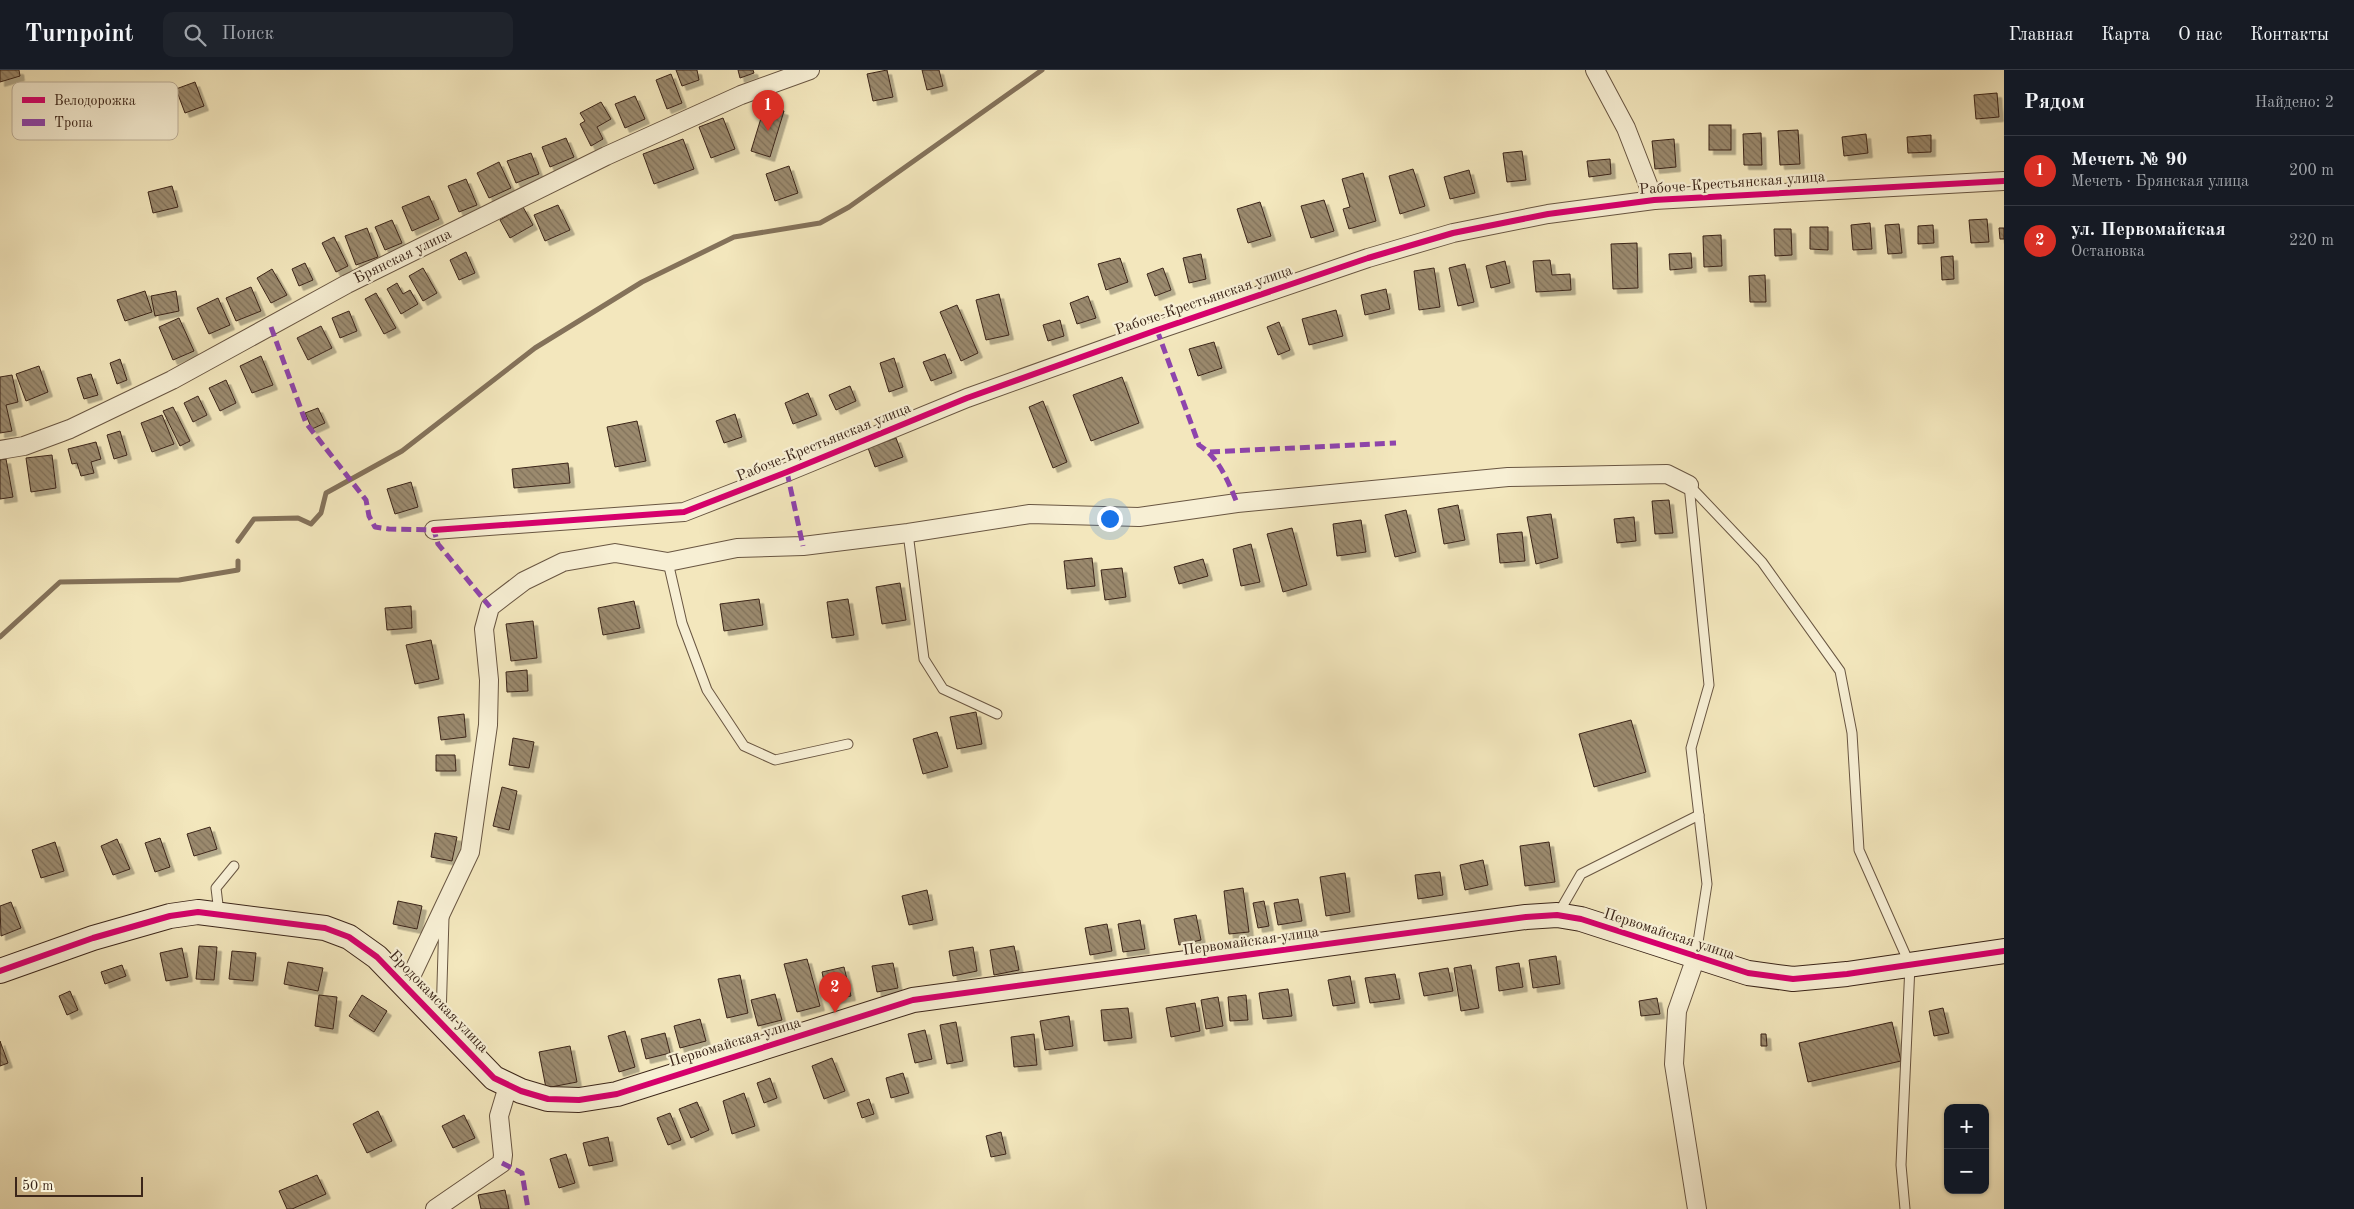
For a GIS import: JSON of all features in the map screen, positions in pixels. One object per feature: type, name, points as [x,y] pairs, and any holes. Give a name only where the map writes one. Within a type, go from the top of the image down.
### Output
[{"type":"street","name":"Брянская улица","points":[[0,450],[24,446],[70,429],[172,380],[347,284],[606,156],[741,95],[810,70]]},
{"type":"street","points":[[1596,70],[1626,128],[1654,200]]},
{"type":"street","name":"Рабоче-Крестьянская улица","points":[[434,530],[684,512],[967,398],[1148,333],[1368,258],[1472,229],[1548,214],[1654,200],[2004,181]]},
{"type":"street","points":[[406,987],[470,852],[488,725],[489,680],[484,629],[490,606],[524,581],[563,562],[615,553],[668,562],[737,548],[803,546],[908,533],[1030,514],[1139,517],[1237,503],[1508,477],[1667,474],[1689,485]]},
{"type":"street","name":"Бродокамская улица","points":[[0,971],[146,922],[198,912],[325,928],[350,937],[377,957],[494,1078],[508,1086]]},
{"type":"street","name":"Первомайская улица","points":[[508,1086],[548,1099],[579,1100],[617,1094],[913,1000],[1526,917],[1557,915],[1581,919],[1748,973],[1793,979],[1847,974],[2004,951]]},
{"type":"street","points":[[1696,957],[1677,1011],[1674,1064],[1697,1209]]},
{"type":"street","points":[[435,1209],[502,1163],[503,1155],[499,1116],[508,1086]]},
{"type":"lane","points":[[1689,485],[1709,685],[1691,748],[1707,884],[1696,957]]},
{"type":"lane","points":[[1689,485],[1762,562],[1840,671],[1852,733],[1859,850],[1910,965],[1901,1165],[1905,1209]]},
{"type":"lane","points":[[908,533],[924,659],[943,689],[996,714]]},
{"type":"lane","points":[[668,562],[682,622],[707,690],[744,746],[775,760],[848,744]]},
{"type":"lane","points":[[1557,915],[1581,874],[1699,815]]},
{"type":"lane","points":[[219,915],[216,888],[234,866]]},
{"type":"lane","points":[[441,1024],[444,906]]},
{"type":"building","points":[[0,70],[19,70],[20,76],[0,82]]},
{"type":"building","points":[[676,70],[697,70],[699,80],[682,86]]},
{"type":"building","points":[[738,70],[753,70],[754,73],[740,78]]},
{"type":"building","points":[[887,70],[893,97],[873,101],[867,74]]},
{"type":"building","points":[[922,70],[939,70],[943,86],[927,90]]},
{"type":"building","points":[[671,74],[682,103],[667,109],[656,80]]},
{"type":"building","points":[[195,82],[204,106],[185,113],[178,94],[178,88]]},
{"type":"building","points":[[1997,93],[1999,117],[1976,119],[1974,95]]},
{"type":"building","points":[[635,96],[645,119],[625,128],[615,104]]},
{"type":"building","points":[[601,102],[611,119],[597,127],[603,139],[591,146],[580,124],[585,121],[580,113]]},
{"type":"building","points":[[765,105],[784,111],[770,157],[751,151]]},
{"type":"building","points":[[723,118],[735,149],[711,158],[699,127]]},
{"type":"building","points":[[1709,125],[1731,125],[1731,150],[1709,150]]},
{"type":"building","points":[[1798,130],[1800,164],[1780,165],[1778,131]]},
{"type":"building","points":[[1761,133],[1762,165],[1744,165],[1743,134]]},
{"type":"building","points":[[1866,134],[1868,153],[1844,156],[1842,137]]},
{"type":"building","points":[[1931,135],[1931,152],[1908,153],[1907,137]]},
{"type":"building","points":[[566,138],[574,157],[550,167],[542,147]]},
{"type":"building","points":[[683,139],[694,169],[654,184],[643,154]]},
{"type":"building","points":[[1674,139],[1676,167],[1655,169],[1652,141]]},
{"type":"building","points":[[1522,151],[1526,180],[1507,182],[1503,153]]},
{"type":"building","points":[[531,153],[539,174],[516,183],[507,161]]},
{"type":"building","points":[[1610,159],[1611,174],[1589,177],[1587,161]]},
{"type":"building","points":[[499,162],[511,188],[489,198],[477,173]]},
{"type":"building","points":[[789,166],[798,193],[775,201],[766,174]]},
{"type":"building","points":[[1413,169],[1425,206],[1400,214],[1389,176]]},
{"type":"building","points":[[1469,170],[1475,193],[1450,199],[1444,177]]},
{"type":"building","points":[[1363,173],[1376,221],[1349,229],[1343,209],[1350,207],[1342,179]]},
{"type":"building","points":[[466,179],[477,205],[459,212],[448,186]]},
{"type":"building","points":[[172,186],[178,207],[153,213],[148,192]]},
{"type":"building","points":[[429,196],[439,219],[412,231],[402,207]]},
{"type":"building","points":[[1324,200],[1334,231],[1311,238],[1301,206]]},
{"type":"building","points":[[1260,202],[1271,236],[1248,243],[1237,209]]},
{"type":"building","points":[[558,205],[570,230],[545,241],[534,215]]},
{"type":"building","points":[[523,207],[533,225],[510,238],[500,220]]},
{"type":"building","points":[[1987,219],[1989,242],[1971,243],[1969,220]]},
{"type":"building","points":[[392,220],[402,243],[385,250],[375,227]]},
{"type":"building","points":[[1870,223],[1872,249],[1853,250],[1851,225]]},
{"type":"building","points":[[1899,224],[1902,253],[1888,254],[1885,225]]},
{"type":"building","points":[[1933,225],[1934,243],[1918,244],[1918,226]]},
{"type":"building","points":[[1810,227],[1828,227],[1828,250],[1810,249]]},
{"type":"building","points":[[367,228],[378,257],[356,265],[345,236]]},
{"type":"building","points":[[1999,228],[2004,228],[2004,239],[2000,239]]},
{"type":"building","points":[[1774,229],[1791,229],[1792,255],[1775,256]]},
{"type":"building","points":[[1721,235],[1722,266],[1704,267],[1703,236]]},
{"type":"building","points":[[334,237],[348,266],[336,272],[322,243]]},
{"type":"building","points":[[1637,243],[1638,288],[1613,289],[1611,244]]},
{"type":"building","points":[[466,252],[475,273],[459,280],[450,260]]},
{"type":"building","points":[[1691,253],[1692,268],[1670,270],[1669,254]]},
{"type":"building","points":[[1201,254],[1206,279],[1189,283],[1183,258]]},
{"type":"building","points":[[1953,256],[1954,279],[1942,280],[1941,257]]},
{"type":"building","points":[[1120,258],[1128,282],[1106,290],[1098,264]]},
{"type":"building","points":[[1550,260],[1552,275],[1570,274],[1571,290],[1536,292],[1533,261]]},
{"type":"building","points":[[1505,261],[1510,283],[1491,288],[1486,266]]},
{"type":"building","points":[[305,263],[313,280],[299,286],[292,269]]},
{"type":"building","points":[[1465,264],[1474,302],[1458,306],[1449,268]]},
{"type":"building","points":[[423,268],[437,293],[423,301],[409,276]]},
{"type":"building","points":[[1163,268],[1171,290],[1155,296],[1147,274]]},
{"type":"building","points":[[1434,268],[1440,307],[1419,310],[1414,271]]},
{"type":"building","points":[[272,269],[287,295],[271,303],[257,278]]},
{"type":"building","points":[[1765,275],[1766,302],[1750,302],[1749,276]]},
{"type":"building","points":[[397,283],[403,294],[410,290],[418,304],[401,314],[387,289]]},
{"type":"building","points":[[251,287],[261,311],[236,321],[226,298]]},
{"type":"building","points":[[1386,289],[1390,309],[1365,315],[1361,295]]},
{"type":"building","points":[[145,291],[152,312],[125,321],[117,300]]},
{"type":"building","points":[[176,291],[179,311],[155,316],[151,296]]},
{"type":"building","points":[[376,293],[396,328],[384,334],[365,299]]},
{"type":"building","points":[[999,294],[1009,335],[986,340],[976,300]]},
{"type":"building","points":[[1088,296],[1096,318],[1077,324],[1070,303]]},
{"type":"building","points":[[218,298],[230,325],[209,334],[197,308]]},
{"type":"building","points":[[957,305],[978,353],[961,361],[940,312]]},
{"type":"building","points":[[1336,310],[1343,336],[1309,345],[1302,319]]},
{"type":"building","points":[[349,311],[357,331],[340,338],[332,318]]},
{"type":"building","points":[[179,318],[194,351],[173,360],[159,327]]},
{"type":"building","points":[[1060,320],[1064,336],[1048,341],[1043,325]]},
{"type":"building","points":[[1279,322],[1290,350],[1278,355],[1267,327]]},
{"type":"building","points":[[321,326],[332,348],[308,360],[297,338]]},
{"type":"building","points":[[1214,342],[1222,368],[1198,376],[1189,349]]},
{"type":"building","points":[[945,354],[952,373],[931,381],[923,362]]},
{"type":"building","points":[[261,356],[273,385],[252,393],[240,366]]},
{"type":"building","points":[[894,358],[903,387],[889,392],[880,363]]},
{"type":"building","points":[[120,359],[127,380],[117,384],[110,363]]},
{"type":"building","points":[[39,366],[48,392],[26,401],[16,374]]},
{"type":"building","points":[[91,374],[98,395],[84,399],[77,378]]},
{"type":"building","points":[[12,375],[18,402],[6,405],[12,431],[0,433],[0,377]]},
{"type":"building","points":[[1122,377],[1139,423],[1091,441],[1073,395]]},
{"type":"building","points":[[226,380],[236,403],[220,411],[209,388]]},
{"type":"building","points":[[850,386],[856,401],[836,410],[829,395]]},
{"type":"building","points":[[808,393],[817,415],[793,424],[785,403]]},
{"type":"building","points":[[198,396],[207,415],[193,422],[184,403]]},
{"type":"building","points":[[1043,401],[1067,462],[1053,468],[1029,407]]},
{"type":"building","points":[[173,407],[190,441],[180,446],[163,411]]},
{"type":"building","points":[[318,408],[325,423],[312,429],[305,413]]},
{"type":"building","points":[[735,414],[742,437],[724,443],[716,421]]},
{"type":"building","points":[[162,415],[174,444],[152,452],[141,423]]},
{"type":"building","points":[[637,421],[646,461],[615,467],[607,427]]},
{"type":"building","points":[[120,431],[127,455],[114,459],[107,435]]},
{"type":"building","points":[[896,438],[903,457],[875,467],[868,448]]},
{"type":"building","points":[[96,442],[101,459],[91,462],[94,473],[81,476],[77,463],[72,464],[68,449]]},
{"type":"building","points":[[52,455],[56,488],[31,492],[26,458]]},
{"type":"building","points":[[6,459],[13,497],[0,499],[0,460]]},
{"type":"building","points":[[568,463],[570,483],[514,488],[512,469]]},
{"type":"building","points":[[411,482],[418,507],[395,514],[387,489]]},
{"type":"building","points":[[1669,500],[1673,533],[1655,534],[1652,501]]},
{"type":"building","points":[[1458,505],[1465,540],[1444,544],[1438,509]]},
{"type":"building","points":[[1406,510],[1416,552],[1395,557],[1385,515]]},
{"type":"building","points":[[1551,514],[1558,558],[1536,564],[1527,517]]},
{"type":"building","points":[[1634,517],[1636,541],[1617,543],[1614,519]]},
{"type":"building","points":[[1361,520],[1366,552],[1337,556],[1333,524]]},
{"type":"building","points":[[1292,528],[1307,585],[1283,592],[1267,534]]},
{"type":"building","points":[[1522,532],[1525,561],[1500,563],[1497,534]]},
{"type":"building","points":[[1251,544],[1260,582],[1241,586],[1233,549]]},
{"type":"building","points":[[1092,558],[1095,586],[1067,589],[1064,561]]},
{"type":"building","points":[[1203,559],[1208,576],[1179,584],[1174,567]]},
{"type":"building","points":[[1122,568],[1126,597],[1105,600],[1101,570]]},
{"type":"building","points":[[900,583],[906,620],[882,624],[876,587]]},
{"type":"building","points":[[759,599],[763,625],[724,631],[720,604]]},
{"type":"building","points":[[848,599],[854,635],[832,638],[827,602]]},
{"type":"building","points":[[634,601],[640,628],[603,635],[598,608]]},
{"type":"building","points":[[411,606],[412,628],[387,630],[385,608]]},
{"type":"building","points":[[533,621],[537,658],[511,661],[506,624]]},
{"type":"building","points":[[431,640],[439,679],[415,684],[406,645]]},
{"type":"building","points":[[527,670],[528,691],[507,692],[506,672]]},
{"type":"building","points":[[976,712],[982,744],[957,749],[950,717]]},
{"type":"building","points":[[464,714],[466,737],[441,740],[438,717]]},
{"type":"building","points":[[1631,720],[1646,772],[1594,787],[1579,734]]},
{"type":"building","points":[[937,732],[948,767],[923,774],[913,739]]},
{"type":"building","points":[[513,738],[534,742],[529,768],[509,765]]},
{"type":"building","points":[[436,755],[455,755],[456,771],[436,771]]},
{"type":"building","points":[[502,787],[517,791],[509,830],[493,826]]},
{"type":"building","points":[[210,827],[217,849],[194,856],[187,834]]},
{"type":"building","points":[[435,833],[457,837],[452,861],[431,857]]},
{"type":"building","points":[[160,838],[170,867],[155,872],[145,843]]},
{"type":"building","points":[[117,839],[130,869],[113,875],[101,846]]},
{"type":"building","points":[[55,842],[64,871],[41,878],[32,850]]},
{"type":"building","points":[[1549,842],[1555,882],[1525,886],[1520,846]]},
{"type":"building","points":[[1483,860],[1488,885],[1465,890],[1460,865]]},
{"type":"building","points":[[1440,872],[1443,895],[1418,899],[1415,875]]},
{"type":"building","points":[[1345,873],[1350,912],[1326,916],[1320,877]]},
{"type":"building","points":[[1243,888],[1249,932],[1229,934],[1224,891]]},
{"type":"building","points":[[927,890],[933,920],[909,925],[902,896]]},
{"type":"building","points":[[1298,899],[1302,921],[1278,925],[1274,903]]},
{"type":"building","points":[[398,901],[422,906],[417,929],[393,924]]},
{"type":"building","points":[[1264,901],[1269,926],[1258,928],[1253,903]]},
{"type":"building","points":[[11,902],[21,928],[1,936],[0,906]]},
{"type":"building","points":[[1196,915],[1201,940],[1179,945],[1174,919]]},
{"type":"building","points":[[1140,920],[1145,949],[1123,952],[1118,924]]},
{"type":"building","points":[[1107,924],[1112,951],[1090,955],[1085,928]]},
{"type":"building","points":[[199,946],[217,947],[214,980],[196,979]]},
{"type":"building","points":[[1014,946],[1019,970],[994,975],[990,950]]},
{"type":"building","points":[[973,947],[977,971],[953,976],[949,951]]},
{"type":"building","points":[[182,948],[188,977],[166,981],[160,953]]},
{"type":"building","points":[[232,951],[256,953],[253,981],[229,979]]},
{"type":"building","points":[[1556,956],[1560,984],[1533,988],[1529,960]]},
{"type":"building","points":[[807,959],[820,1006],[797,1012],[784,964]]},
{"type":"building","points":[[288,962],[323,968],[318,991],[284,984]]},
{"type":"building","points":[[893,963],[898,988],[877,992],[872,966]]},
{"type":"building","points":[[1519,963],[1523,987],[1499,991],[1496,967]]},
{"type":"building","points":[[122,965],[126,976],[105,984],[101,972]]},
{"type":"building","points":[[1471,965],[1479,1008],[1461,1011],[1454,968]]},
{"type":"building","points":[[844,967],[851,996],[828,1001],[822,972]]},
{"type":"building","points":[[1448,968],[1453,991],[1424,996],[1419,973]]},
{"type":"building","points":[[1395,974],[1400,999],[1370,1003],[1365,978]]},
{"type":"building","points":[[740,975],[748,1013],[727,1018],[718,979]]},
{"type":"building","points":[[1350,976],[1355,1003],[1333,1006],[1328,980]]},
{"type":"building","points":[[1288,989],[1292,1016],[1263,1019],[1259,993]]},
{"type":"building","points":[[70,991],[78,1010],[67,1015],[59,996]]},
{"type":"building","points":[[775,994],[782,1020],[758,1026],[751,1000]]},
{"type":"building","points":[[319,995],[337,997],[333,1029],[315,1026]]},
{"type":"building","points":[[362,995],[387,1011],[374,1032],[349,1016]]},
{"type":"building","points":[[1246,995],[1248,1020],[1230,1021],[1228,997]]},
{"type":"building","points":[[1218,997],[1223,1026],[1206,1029],[1201,1000]]},
{"type":"building","points":[[1657,998],[1660,1014],[1641,1016],[1639,1001]]},
{"type":"building","points":[[1195,1003],[1200,1031],[1171,1037],[1166,1008]]},
{"type":"building","points":[[1128,1008],[1132,1038],[1104,1041],[1101,1010]]},
{"type":"building","points":[[1943,1008],[1949,1033],[1934,1036],[1929,1011]]},
{"type":"building","points":[[1069,1016],[1073,1046],[1045,1050],[1040,1021]]},
{"type":"building","points":[[700,1019],[706,1041],[680,1048],[674,1026]]},
{"type":"building","points":[[956,1022],[963,1061],[947,1064],[940,1025]]},
{"type":"building","points":[[1892,1022],[1901,1061],[1808,1082],[1799,1043]]},
{"type":"building","points":[[925,1030],[932,1059],[915,1063],[908,1034]]},
{"type":"building","points":[[625,1031],[635,1067],[619,1072],[608,1036]]},
{"type":"building","points":[[665,1033],[670,1053],[646,1059],[641,1039]]},
{"type":"building","points":[[1034,1034],[1037,1065],[1014,1067],[1011,1037]]},
{"type":"building","points":[[1761,1034],[1766,1034],[1767,1046],[1761,1046]]},
{"type":"building","points":[[0,1041],[8,1063],[0,1066]]},
{"type":"building","points":[[570,1046],[577,1082],[546,1088],[539,1052]]},
{"type":"building","points":[[832,1058],[845,1091],[824,1099],[812,1066]]},
{"type":"building","points":[[903,1073],[909,1093],[891,1098],[886,1078]]},
{"type":"building","points":[[770,1078],[777,1098],[764,1103],[757,1083]]},
{"type":"building","points":[[744,1093],[755,1126],[732,1134],[723,1101]]},
{"type":"building","points":[[869,1099],[874,1114],[862,1118],[857,1103]]},
{"type":"building","points":[[697,1102],[709,1130],[691,1138],[679,1109]]},
{"type":"building","points":[[378,1111],[392,1141],[367,1153],[353,1124]]},
{"type":"building","points":[[670,1113],[681,1140],[668,1145],[657,1118]]},
{"type":"building","points":[[464,1115],[475,1138],[453,1148],[442,1126]]},
{"type":"building","points":[[1001,1132],[1006,1154],[991,1157],[986,1136]]},
{"type":"building","points":[[608,1137],[613,1161],[589,1166],[583,1143]]},
{"type":"building","points":[[566,1154],[575,1183],[559,1188],[550,1159]]},
{"type":"building","points":[[317,1175],[326,1194],[292,1209],[287,1209],[279,1191]]},
{"type":"building","points":[[505,1190],[509,1209],[481,1209],[478,1195]]},
{"type":"waterway","points":[[238,541],[254,519],[298,518],[311,524],[321,513],[326,493],[402,451],[535,348],[642,282],[734,237],[820,223],[849,207],[1042,70]]},
{"type":"waterway","points":[[0,637],[60,582],[179,580],[238,570],[238,561]]},
{"type":"marked path","points":[[271,327],[306,423],[366,500],[369,516],[375,527],[434,530],[438,544],[490,607]]},
{"type":"marked path","points":[[1157,330],[1199,445],[1217,463],[1237,503]]},
{"type":"marked path","points":[[1210,452],[1396,443]]},
{"type":"marked path","points":[[787,472],[803,546]]},
{"type":"marked path","points":[[502,1163],[522,1173],[528,1209]]},
{"type":"cycle path","points":[[434,530],[684,512],[967,398],[1157,330],[1368,258],[1453,233],[1548,214],[1654,200],[2004,181]]},
{"type":"cycle path","points":[[0,971],[93,938],[170,916],[198,912],[325,928],[349,937],[377,957],[494,1078],[521,1091],[548,1099],[579,1100],[617,1094],[913,1000],[1526,917],[1557,915],[1581,919],[1748,973],[1793,979],[1847,974],[2004,951]]},
{"type":"place","name":"Мечеть № 90","points":[[768,131]]},
{"type":"place","name":"ул. Первомайская","points":[[835,1013]]}]
